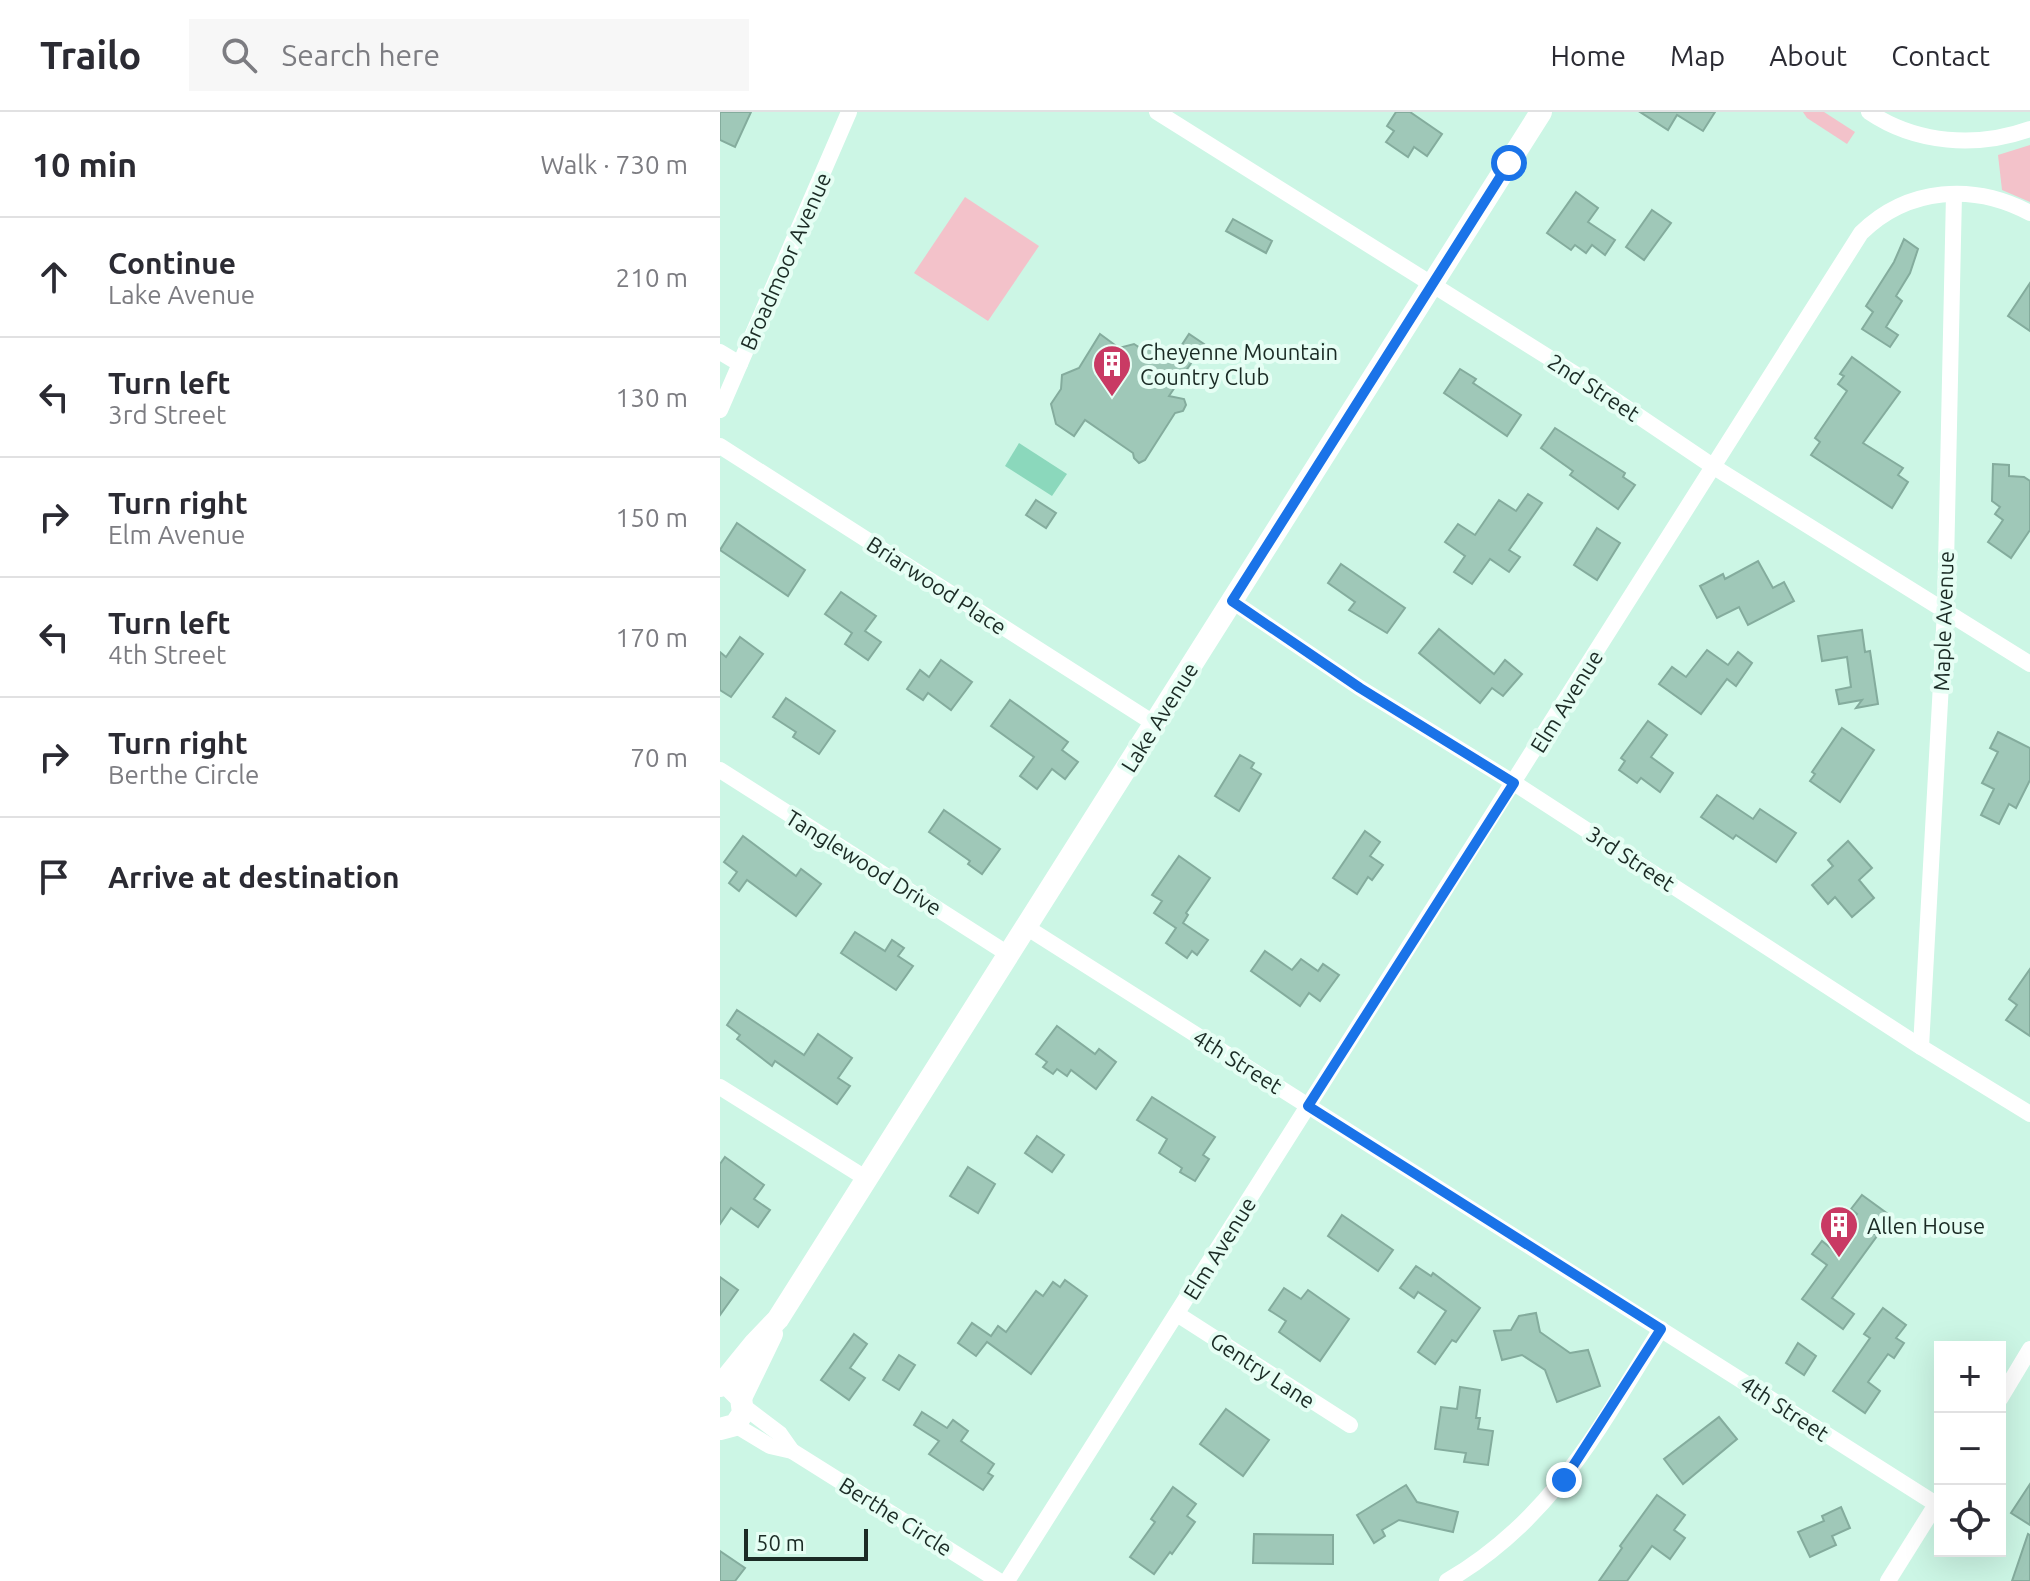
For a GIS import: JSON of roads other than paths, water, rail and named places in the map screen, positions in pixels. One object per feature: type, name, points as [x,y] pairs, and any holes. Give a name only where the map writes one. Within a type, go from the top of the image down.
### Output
[{"type":"main road","name":"Lake Avenue","points":[[731,1421],[777,1321],[1541,112]]},
{"type":"main road","name":"Lake Avenue","points":[[720,1386],[777,1321]]},
{"type":"main road","points":[[720,1386],[736,1391],[731,1421]]},
{"type":"street","name":"Broadmoor Avenue","points":[[720,410],[849,112]]},
{"type":"street","name":"2nd Street","points":[[1157,112],[2030,664]]},
{"type":"street","points":[[1869,112],[1923,136],[1979,142],[2030,129]]},
{"type":"street","name":"Elm Avenue","points":[[1007,1581],[1861,233],[1875,218],[1896,206],[1933,194],[1997,198],[2030,213]]},
{"type":"street","name":"Maple Avenue","points":[[1921,1047],[1945,611],[1954,194]]},
{"type":"street","points":[[720,352],[740,364]]},
{"type":"street","name":"Briarwood Place","points":[[720,446],[1155,724]]},
{"type":"street","name":"3rd Street","points":[[1232,601],[1360,688],[1514,783],[1921,1047],[2030,1114]]},
{"type":"street","name":"Tanglewood Drive","points":[[720,770],[1008,954]]},
{"type":"street","name":"4th Street","points":[[1026,927],[1934,1499]]},
{"type":"street","points":[[720,1087],[867,1179]]},
{"type":"street","name":"Gentry Lane","points":[[1177,1314],[1350,1425]]},
{"type":"street","points":[[1447,1581],[1486,1556],[1541,1508],[1585,1450],[1661,1329]]},
{"type":"street","points":[[2006,1389],[2030,1349]]},
{"type":"street","name":"Berthe Circle","points":[[731,1421],[770,1446],[792,1451],[999,1581]]},
{"type":"street","points":[[1888,1581],[1934,1507]]},
{"type":"place","name":"Cheyenne Mountain Country Club","points":[[1112,398]]},
{"type":"place","name":"Allen House","points":[[1839,1259]]}]
